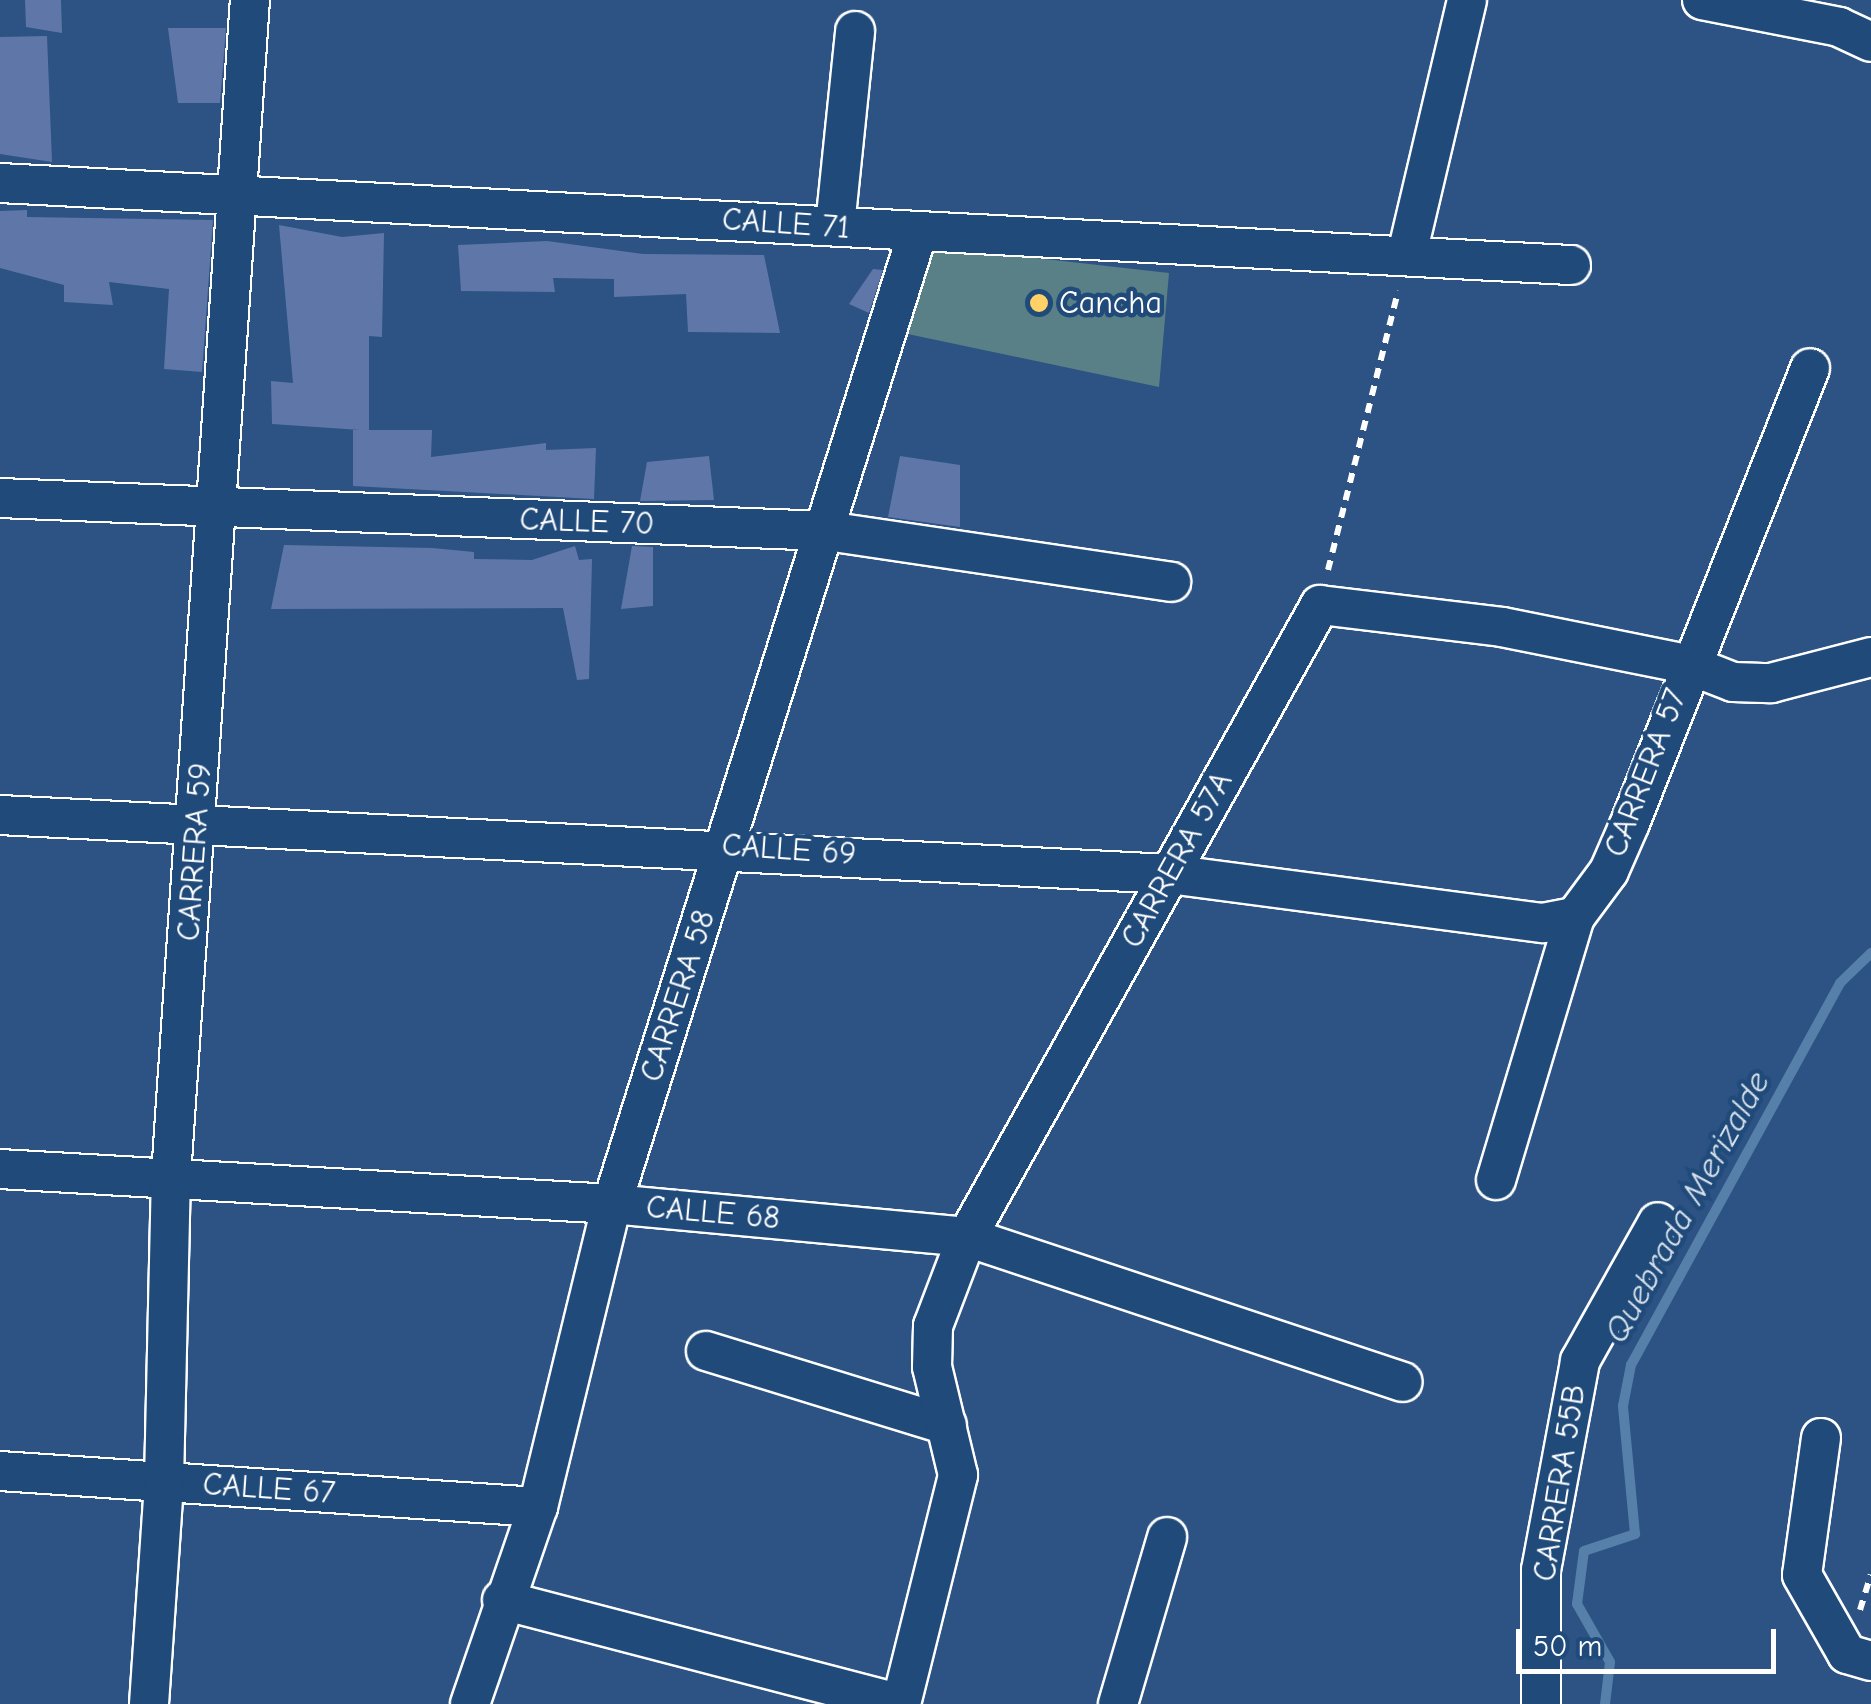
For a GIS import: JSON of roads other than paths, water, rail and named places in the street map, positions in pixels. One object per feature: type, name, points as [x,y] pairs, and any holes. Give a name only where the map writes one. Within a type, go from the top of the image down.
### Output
[{"type":"street","name":"CARRERA 59","points":[[149,1704],[164,1482],[170,1176],[198,823],[212,507],[240,192],[250,0]]},
{"type":"street","points":[[1408,254],[1467,0]]},
{"type":"street","points":[[1702,0],[1839,26],[1871,42]]},
{"type":"street","points":[[835,226],[855,30]]},
{"type":"street","name":"CALLE 71","points":[[0,182],[240,192],[917,234],[1408,254],[1571,265]]},
{"type":"street","name":"CARRERA 58","points":[[470,1704],[502,1600],[538,1507],[612,1204],[827,532],[917,234]]},
{"type":"street","name":"CARRERA 57","points":[[1496,1180],[1574,917],[1623,839],[1687,664],[1810,368]]},
{"type":"street","name":"CALLE 70","points":[[0,498],[827,532],[1171,582]]},
{"type":"street","name":"CARRERA 57A","points":[[901,1704],[958,1476],[932,1367],[933,1326],[967,1237],[1320,606],[1502,628],[1687,664]]},
{"type":"street","points":[[1687,664],[1705,676],[1771,684],[1871,656]]},
{"type":"street","name":"CALLE 69","points":[[0,815],[726,846],[1169,874],[1543,922],[1574,917]]},
{"type":"street","name":"CALLE 68","points":[[0,1168],[612,1204],[967,1237],[1404,1382]]},
{"type":"street","name":"CARRERA 55B","points":[[1541,1704],[1541,1570],[1580,1361],[1658,1222]]},
{"type":"street","points":[[706,1351],[948,1425]]},
{"type":"street","points":[[1821,1438],[1802,1575],[1859,1657]]},
{"type":"street","name":"CALLE 67","points":[[0,1471],[538,1507]]},
{"type":"street","points":[[1118,1704],[1167,1537]]},
{"type":"street","points":[[502,1600],[901,1704]]},
{"type":"waterway","name":"Quebrada Merizalde","points":[[1605,1704],[1610,1662],[1577,1604],[1584,1551],[1635,1534],[1623,1406],[1631,1365],[1840,983],[1871,953]]},
{"type":"place","name":"Cancha","points":[[1039,303]]}]
